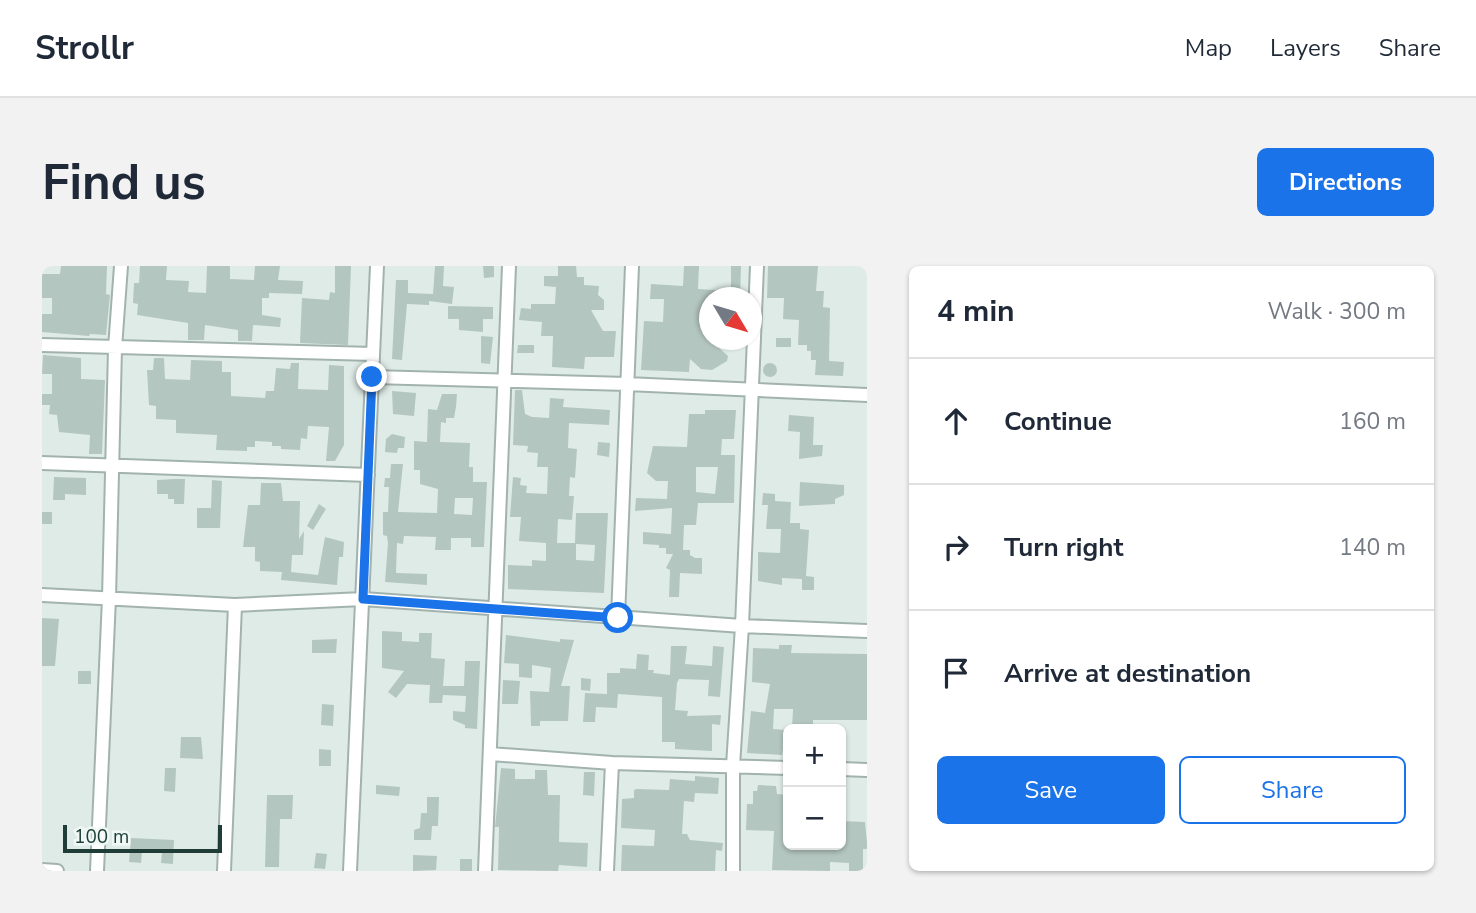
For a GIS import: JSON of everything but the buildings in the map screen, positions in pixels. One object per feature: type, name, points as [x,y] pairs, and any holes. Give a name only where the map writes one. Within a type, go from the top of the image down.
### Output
[{"type":"street","points":[[97,871],[109,598],[115,348],[121,266]]},
{"type":"street","points":[[350,871],[377,266]]},
{"type":"street","points":[[485,871],[509,266]]},
{"type":"street","points":[[618,618],[632,266]]},
{"type":"street","points":[[733,871],[733,766],[742,626],[757,266]]},
{"type":"street","points":[[42,345],[373,354]]},
{"type":"street","points":[[372,377],[627,384],[867,395]]},
{"type":"street","points":[[42,463],[368,475]]},
{"type":"street","points":[[42,595],[235,604],[363,599],[742,626],[867,630]]},
{"type":"street","points":[[224,871],[235,604]]},
{"type":"street","points":[[490,754],[612,763],[783,768]]},
{"type":"street","points":[[607,871],[612,763]]},
{"type":"street","points":[[846,769],[867,770]]},
{"type":"street","points":[[42,870],[57,871]]},
{"type":"route","points":[[372,377],[363,599],[618,618]]}]
